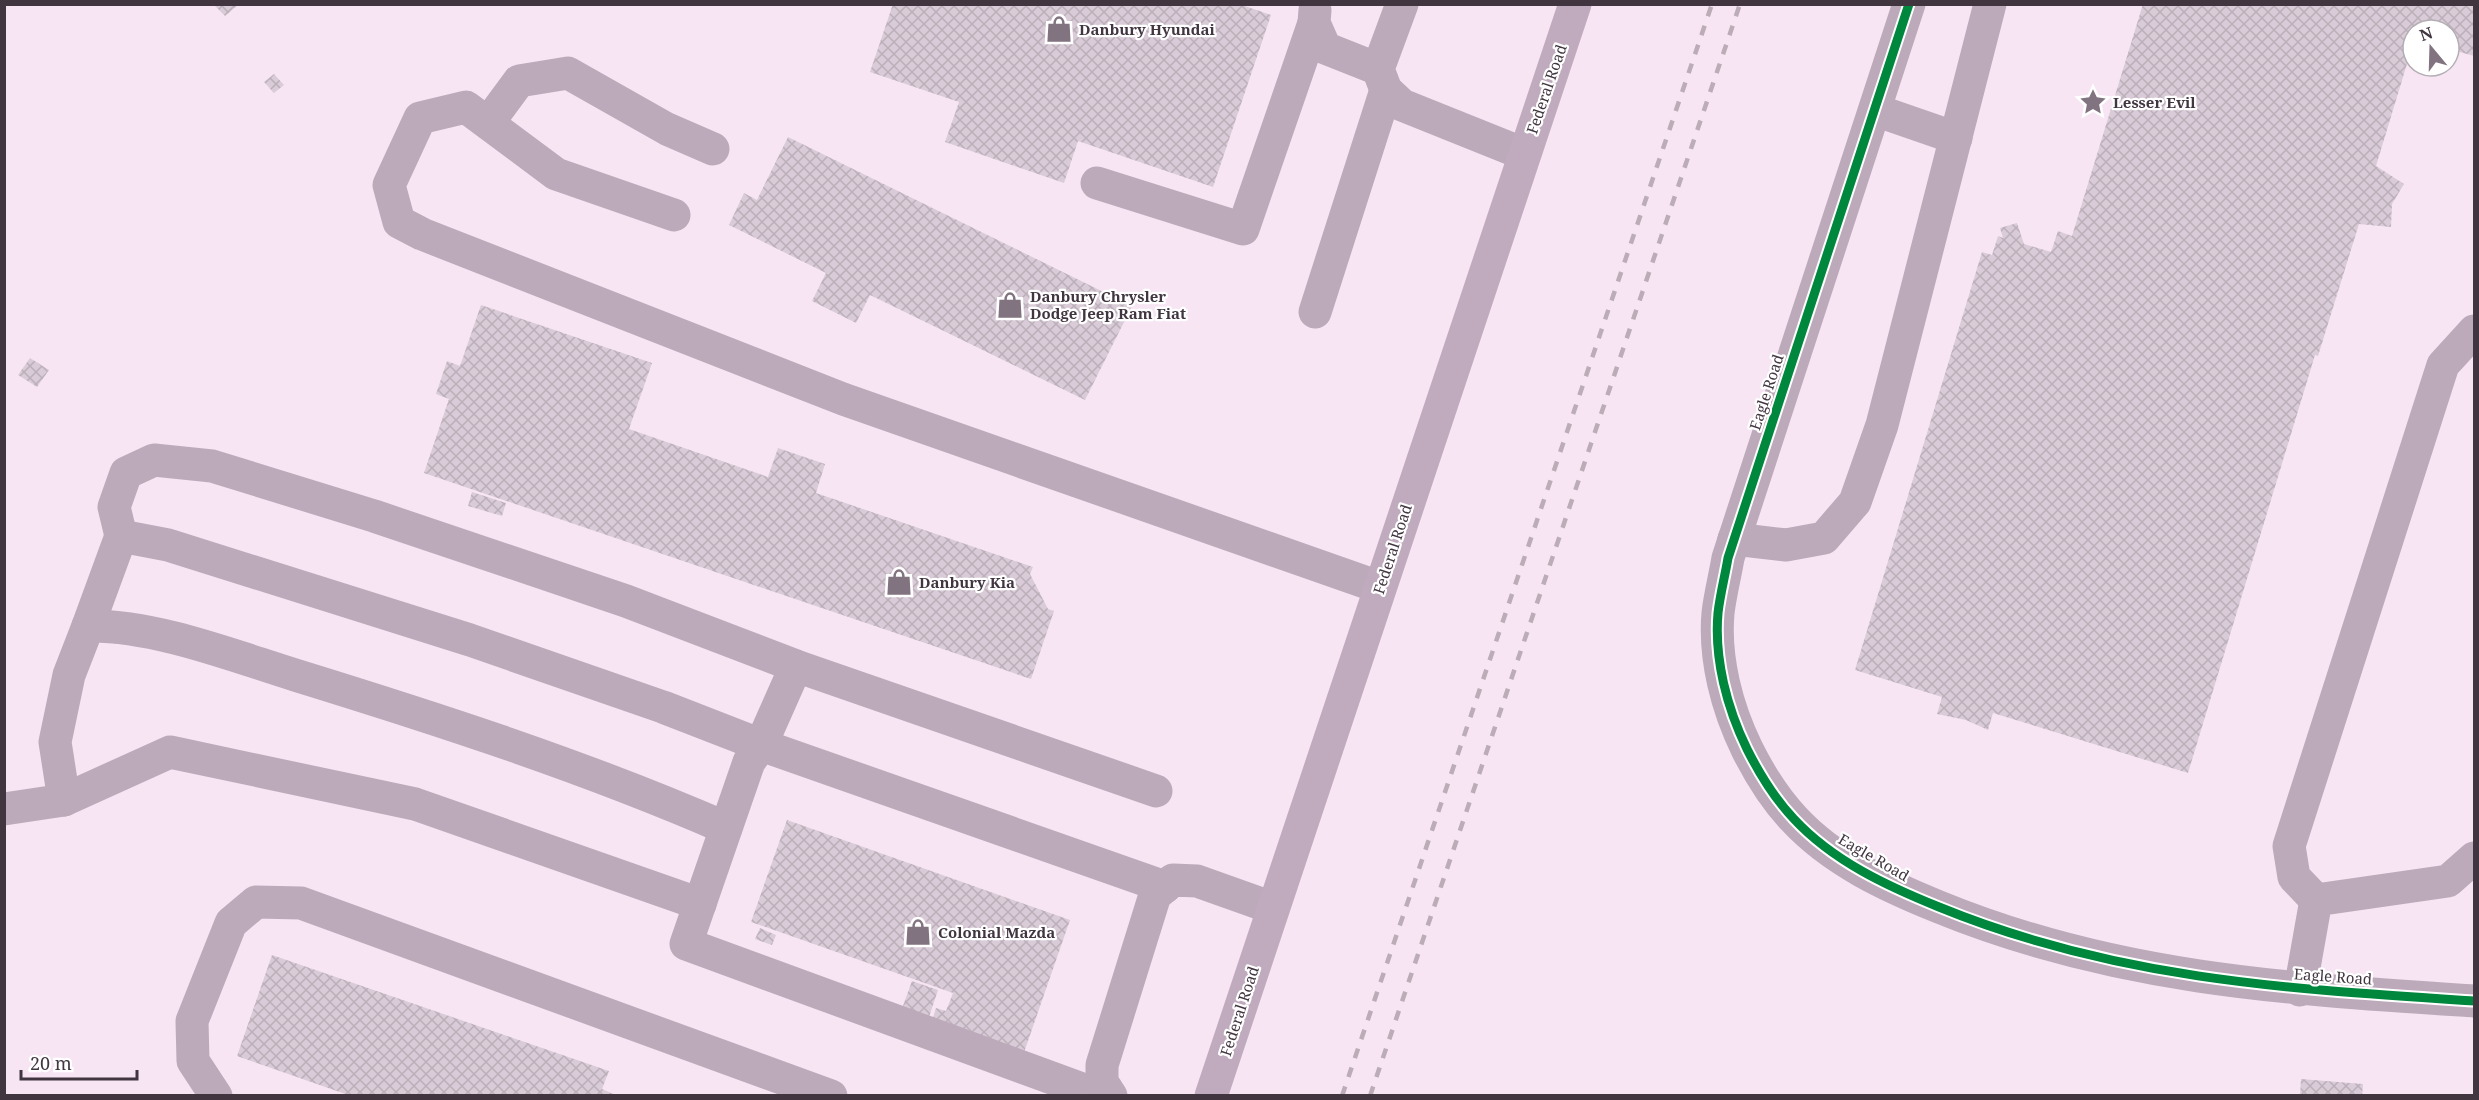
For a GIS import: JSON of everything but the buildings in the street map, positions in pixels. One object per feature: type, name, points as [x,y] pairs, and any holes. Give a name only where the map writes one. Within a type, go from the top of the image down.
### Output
[{"type":"main road","name":"Federal Road","points":[[1211,1095],[1575,4]]},
{"type":"street","points":[[1315,312],[1402,4]]},
{"type":"street","name":"Eagle Road","points":[[1909,4],[1734,539],[1718,614],[1721,670],[1734,722],[1759,772],[1794,819],[1837,857],[1900,891],[2036,943],[2120,964],[2204,978],[2300,990],[2475,1001]]},
{"type":"street","points":[[1734,539],[1786,545],[1824,538],[1855,502],[1882,425],[1990,4]]},
{"type":"street","points":[[1314,14],[1325,48],[1382,79],[1401,105],[1524,154]]},
{"type":"street","points":[[1097,183],[1243,229],[1314,14]]},
{"type":"street","points":[[488,123],[519,81],[568,73],[667,129],[713,149]]},
{"type":"street","points":[[674,215],[556,174],[466,107],[420,118],[389,185],[399,222],[422,234],[843,399],[1379,587]]},
{"type":"street","points":[[1875,110],[1956,138]]},
{"type":"street","points":[[2316,900],[2294,877],[2289,846],[2444,365],[2475,331]]},
{"type":"street","points":[[64,800],[55,742],[69,675],[121,536],[114,507],[126,473],[154,460],[212,466],[374,516],[626,601],[796,666],[1156,791]]},
{"type":"street","points":[[121,536],[168,545],[470,639],[663,707],[761,745],[1165,887]]},
{"type":"street","points":[[88,626],[114,626],[145,631],[402,708],[634,788],[726,828]]},
{"type":"street","points":[[796,666],[761,745],[749,762],[686,944],[1101,1095]]},
{"type":"street","points":[[4,809],[64,800],[170,752],[415,804],[700,904]]},
{"type":"street","points":[[2316,900],[2448,881],[2475,858]]},
{"type":"street","points":[[1111,1095],[1102,1082],[1102,1065],[1155,896],[1173,880],[1197,881],[1273,908]]},
{"type":"street","points":[[2300,990],[2316,900]]},
{"type":"street","points":[[216,1095],[193,1061],[192,1021],[231,923],[256,902],[301,903],[831,1095]]},
{"type":"railway","points":[[1342,1096],[1712,4]]},
{"type":"railway","points":[[1370,1096],[1740,4]]},
{"type":"cycle path","points":[[1909,4],[1728,558],[1718,613],[1720,665],[1733,717],[1757,767],[1774,794],[1794,819],[1809,834],[1843,860],[1900,890],[2005,931],[2071,950],[2136,965],[2202,976],[2269,985],[2474,1001]]},
{"type":"place","name":"Danbury Hyundai","points":[[1059,29]]},
{"type":"place","name":"Lesser Evil","points":[[2093,102]]},
{"type":"place","name":"Danbury Chrysler Dodge Jeep Ram Fiat","points":[[1010,305]]},
{"type":"place","name":"Danbury Kia","points":[[899,582]]},
{"type":"place","name":"Colonial Mazda","points":[[918,932]]}]
